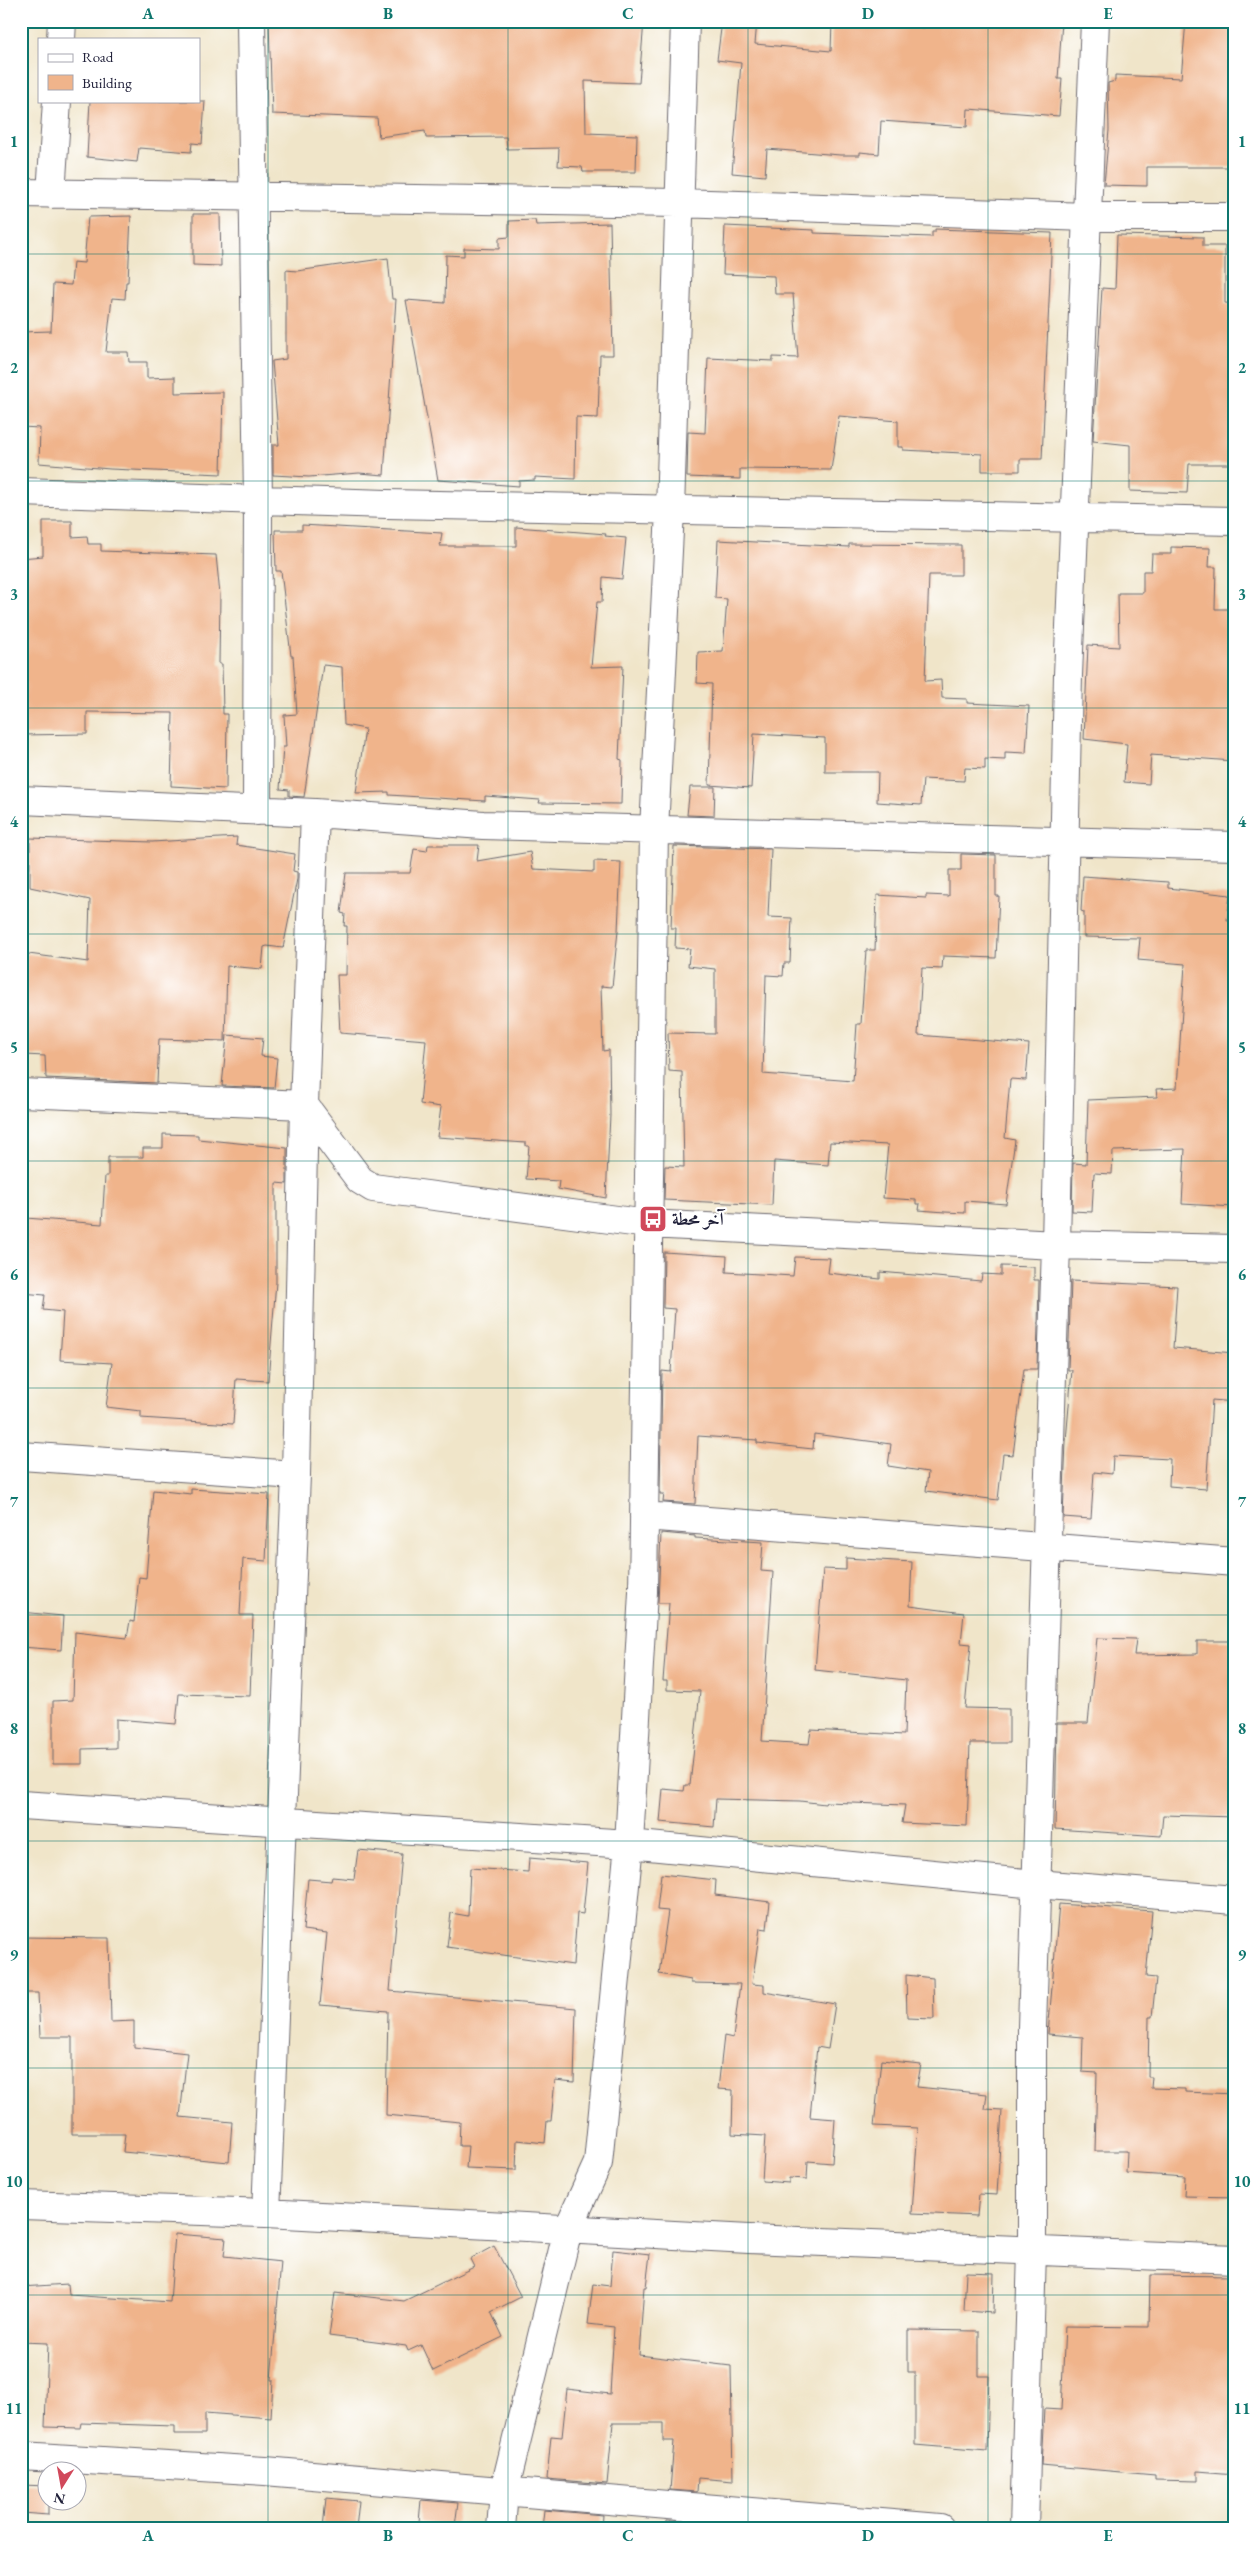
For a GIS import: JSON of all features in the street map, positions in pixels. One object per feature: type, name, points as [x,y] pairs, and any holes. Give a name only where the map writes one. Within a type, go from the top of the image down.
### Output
[{"type":"street","points":[[60,38],[62,21]]},
{"type":"street","points":[[251,21],[258,500],[257,811]]},
{"type":"street","points":[[501,2528],[504,2492],[568,2229],[598,2163],[629,1844],[643,1592],[654,830],[670,511],[685,21]]},
{"type":"street","points":[[1024,2528],[1032,2251],[1032,2027],[1056,1245],[1064,843],[1074,518],[1095,21]]},
{"type":"street","points":[[51,194],[57,102]]},
{"type":"street","points":[[21,193],[679,203],[1087,217],[1235,218]]},
{"type":"street","points":[[21,492],[670,511],[1235,521]]},
{"type":"street","points":[[21,800],[315,813],[483,825],[1064,843],[1235,846]]},
{"type":"street","points":[[266,2213],[280,1822],[296,1475],[304,1105],[315,813]]},
{"type":"street","points":[[21,1093],[304,1105]]},
{"type":"street","points":[[304,1105],[360,1180],[373,1188],[648,1224],[1056,1245],[1235,1249]]},
{"type":"street","points":[[21,1456],[296,1475]]},
{"type":"street","points":[[644,1516],[1235,1562]]},
{"type":"street","points":[[21,1805],[629,1844],[1036,1884],[1235,1900]]},
{"type":"street","points":[[21,2205],[266,2213],[749,2240],[1235,2259]]},
{"type":"street","points":[[21,2456],[265,2471],[940,2528]]},
{"type":"building","points":[[269,21],[370,21],[371,26],[423,25],[423,21],[644,21],[639,83],[585,81],[586,133],[637,135],[636,172],[583,172],[582,167],[558,166],[559,148],[507,149],[506,137],[426,138],[425,131],[379,137],[377,118],[272,114]]},
{"type":"building","points":[[722,21],[757,21],[755,44],[831,51],[832,21],[858,21],[924,28],[924,21],[1062,21],[1058,79],[1062,79],[1059,116],[968,109],[967,127],[881,121],[879,154],[860,152],[860,155],[840,155],[767,149],[765,176],[732,173],[741,63],[717,60]]},
{"type":"building","points":[[1186,21],[1213,21],[1213,23],[1235,25],[1235,167],[1147,167],[1147,186],[1104,185],[1109,130],[1108,83],[1115,81],[1115,75],[1181,78]]},
{"type":"building","points":[[205,101],[202,144],[192,143],[191,152],[139,148],[137,162],[87,157],[90,102]]},
{"type":"building","points":[[193,214],[220,214],[221,266],[193,265]]},
{"type":"building","points":[[131,216],[128,282],[126,282],[125,299],[112,298],[106,352],[128,352],[129,362],[147,362],[147,378],[175,377],[175,393],[223,392],[221,474],[110,469],[39,463],[40,428],[21,427],[21,332],[51,331],[53,284],[71,285],[73,262],[84,263],[88,217]]},
{"type":"building","points":[[535,220],[536,225],[610,223],[613,355],[600,355],[598,418],[576,417],[575,479],[535,477],[535,480],[519,481],[519,486],[438,480],[406,300],[445,303],[446,255],[464,256],[464,248],[499,249],[499,238],[509,237],[509,221]]},
{"type":"building","points":[[725,226],[814,230],[814,233],[932,237],[932,232],[935,232],[935,229],[1052,233],[1042,459],[1020,459],[1020,471],[982,471],[982,454],[903,450],[903,447],[898,447],[898,421],[839,416],[831,470],[740,469],[740,479],[687,477],[688,432],[705,433],[708,358],[773,361],[773,357],[798,358],[793,294],[775,294],[774,276],[723,274]]},
{"type":"building","points":[[1117,235],[1203,237],[1203,246],[1225,246],[1225,303],[1235,304],[1235,464],[1189,464],[1187,493],[1130,491],[1130,445],[1093,441],[1102,288],[1115,289]]},
{"type":"building","points":[[388,258],[392,299],[396,299],[384,475],[359,473],[309,477],[273,475],[273,445],[279,445],[272,361],[286,359],[286,270],[297,271]]},
{"type":"building","points":[[43,521],[72,521],[72,537],[87,536],[88,544],[101,544],[101,551],[216,555],[220,595],[219,664],[222,664],[223,714],[227,714],[226,789],[171,786],[173,713],[87,712],[87,734],[21,735],[21,558],[43,556]]},
{"type":"building","points":[[302,525],[442,533],[440,546],[516,546],[516,527],[606,534],[605,536],[626,538],[622,579],[603,577],[602,602],[597,602],[591,667],[623,666],[619,759],[622,760],[621,804],[539,803],[540,800],[485,796],[485,801],[389,795],[389,792],[356,793],[365,729],[344,725],[342,667],[323,665],[304,797],[289,796],[289,790],[280,789],[283,747],[286,747],[284,715],[297,714],[293,656],[291,656],[281,571],[276,571],[275,530],[302,530]]},
{"type":"building","points":[[718,540],[849,547],[849,544],[961,545],[961,575],[929,575],[925,681],[941,680],[942,698],[967,699],[967,703],[1029,706],[1026,753],[1005,752],[1005,760],[985,759],[985,769],[965,768],[964,781],[923,779],[921,805],[877,802],[878,772],[825,772],[825,738],[754,734],[751,788],[709,785],[712,684],[697,683],[698,652],[723,651],[727,599],[715,598]]},
{"type":"building","points":[[1171,547],[1210,548],[1209,567],[1216,567],[1215,609],[1235,609],[1233,761],[1151,755],[1149,784],[1124,782],[1127,744],[1084,739],[1088,645],[1119,647],[1118,593],[1143,593],[1143,571],[1151,571],[1152,554],[1171,554]]},
{"type":"building","points":[[690,787],[715,787],[714,816],[687,815]]},
{"type":"building","points":[[237,837],[236,845],[295,854],[293,871],[297,872],[297,879],[283,948],[264,947],[262,969],[227,966],[225,1041],[159,1039],[157,1083],[46,1078],[45,1056],[24,1055],[25,990],[21,990],[21,953],[88,962],[90,900],[30,887],[30,838],[152,842]]},
{"type":"building","points":[[428,845],[479,845],[477,861],[530,852],[533,869],[594,872],[594,861],[621,862],[618,931],[612,987],[601,986],[603,1051],[609,1050],[610,1115],[606,1198],[558,1189],[559,1181],[526,1179],[529,1146],[526,1146],[526,1143],[437,1137],[441,1107],[420,1104],[426,1040],[340,1033],[337,975],[346,975],[347,926],[344,926],[345,914],[341,913],[346,873],[410,873],[414,849],[427,851]]},
{"type":"building","points":[[674,846],[771,849],[768,917],[792,918],[790,963],[784,963],[783,976],[766,975],[763,1074],[853,1081],[857,1024],[861,1024],[866,950],[875,950],[877,895],[926,898],[926,895],[949,896],[949,870],[961,870],[961,854],[996,855],[996,896],[999,896],[996,958],[943,956],[942,969],[922,968],[918,1035],[1029,1044],[1026,1080],[1010,1079],[1005,1138],[1015,1140],[1006,1204],[965,1201],[965,1213],[919,1210],[920,1204],[916,1204],[916,1200],[883,1198],[888,1145],[830,1142],[828,1165],[774,1161],[772,1205],[664,1200],[665,1166],[684,1167],[682,1072],[669,1071],[668,1033],[715,1034],[715,969],[688,966],[690,949],[675,948],[676,928],[671,928]]},
{"type":"building","points":[[1083,876],[1168,882],[1168,888],[1230,895],[1227,920],[1235,920],[1235,1207],[1182,1204],[1185,1149],[1113,1151],[1112,1174],[1094,1173],[1092,1212],[1072,1211],[1073,1163],[1086,1164],[1088,1100],[1157,1097],[1156,1089],[1177,1088],[1185,964],[1138,960],[1140,938],[1084,937],[1084,912],[1081,911]]},
{"type":"building","points":[[227,1035],[263,1038],[261,1056],[277,1058],[274,1088],[222,1086]]},
{"type":"building","points":[[163,1134],[198,1135],[198,1139],[287,1148],[287,1184],[276,1183],[276,1282],[268,1381],[236,1379],[233,1424],[141,1418],[141,1411],[106,1407],[112,1363],[60,1360],[63,1312],[43,1310],[45,1295],[22,1293],[26,1218],[102,1224],[105,1176],[108,1176],[108,1157],[143,1157],[143,1148],[163,1148]]},
{"type":"building","points":[[664,1252],[727,1256],[726,1272],[793,1276],[795,1257],[830,1258],[828,1273],[880,1279],[880,1272],[981,1281],[982,1274],[1001,1275],[1001,1266],[1034,1267],[1034,1280],[1039,1280],[1037,1369],[1024,1369],[1013,1455],[1003,1454],[998,1500],[926,1491],[928,1472],[888,1466],[891,1444],[814,1434],[813,1449],[757,1443],[757,1440],[698,1436],[695,1504],[663,1502],[664,1494],[660,1494],[662,1371],[671,1372],[675,1309],[663,1308]]},
{"type":"building","points":[[1071,1281],[1177,1286],[1173,1348],[1235,1353],[1235,1402],[1212,1400],[1206,1489],[1169,1486],[1170,1459],[1113,1456],[1112,1474],[1094,1472],[1091,1519],[1063,1517],[1066,1441],[1072,1370],[1068,1370]]},
{"type":"building","points":[[191,1489],[269,1494],[266,1561],[243,1559],[240,1615],[253,1615],[250,1696],[179,1694],[176,1724],[116,1719],[116,1748],[82,1749],[82,1764],[53,1764],[53,1701],[73,1700],[75,1632],[127,1638],[130,1621],[134,1622],[139,1577],[146,1578],[153,1490],[191,1494]]},
{"type":"building","points":[[661,1533],[695,1536],[695,1538],[763,1542],[761,1571],[773,1572],[762,1741],[809,1744],[811,1730],[904,1735],[906,1680],[815,1670],[823,1569],[846,1570],[846,1558],[912,1562],[910,1606],[964,1613],[961,1643],[971,1644],[965,1708],[1009,1709],[1009,1743],[970,1743],[967,1826],[902,1823],[905,1805],[826,1802],[825,1804],[800,1801],[716,1799],[714,1827],[660,1822],[663,1789],[684,1791],[685,1785],[690,1785],[700,1691],[667,1690],[667,1681],[663,1681],[669,1603],[658,1603]]},
{"type":"building","points":[[21,1612],[63,1616],[61,1650],[21,1647]]},
{"type":"building","points":[[1097,1638],[1136,1639],[1134,1655],[1197,1654],[1197,1641],[1235,1641],[1235,1817],[1163,1815],[1161,1836],[1055,1829],[1057,1723],[1088,1723]]},
{"type":"building","points":[[358,1850],[402,1854],[390,1991],[576,2008],[574,2082],[555,2080],[551,2121],[547,2121],[545,2143],[517,2140],[516,2170],[466,2168],[468,2146],[459,2146],[460,2122],[386,2115],[388,2011],[320,2005],[327,1933],[303,1930],[308,1879],[331,1881],[332,1877],[354,1879]]},
{"type":"building","points":[[529,1858],[588,1863],[583,1914],[577,1913],[573,1965],[447,1947],[451,1913],[468,1916],[470,1868],[528,1872]]},
{"type":"building","points":[[661,1874],[716,1880],[715,1895],[770,1902],[767,1929],[760,1928],[752,1984],[764,1985],[764,1992],[835,2004],[828,2049],[817,2047],[810,2117],[835,2119],[832,2163],[808,2161],[807,2179],[789,2178],[789,2183],[762,2181],[765,2136],[732,2134],[733,2090],[718,2089],[724,2036],[733,2038],[740,1984],[691,1983],[691,1980],[659,1974],[668,1911],[657,1910]]},
{"type":"building","points":[[1059,1904],[1152,1911],[1146,1977],[1156,1978],[1152,2017],[1149,2017],[1148,2077],[1152,2077],[1151,2088],[1185,2089],[1185,2092],[1235,2094],[1235,2197],[1184,2196],[1185,2177],[1126,2173],[1127,2151],[1095,2151],[1097,2073],[1082,2072],[1083,2037],[1048,2034]]},
{"type":"building","points":[[21,1937],[109,1938],[111,2022],[134,2021],[134,2047],[187,2053],[180,2117],[232,2122],[229,2162],[123,2152],[125,2134],[72,2134],[72,2037],[40,2037],[38,1993],[21,1993]]},
{"type":"building","points":[[906,1975],[933,1978],[934,2019],[907,2018]]},
{"type":"building","points":[[881,2060],[921,2064],[917,2087],[987,2094],[985,2109],[1002,2110],[997,2195],[979,2194],[977,2216],[912,2213],[918,2128],[874,2126]]},
{"type":"building","points":[[175,2234],[226,2238],[224,2256],[281,2262],[271,2380],[273,2380],[271,2418],[205,2413],[205,2434],[174,2434],[174,2426],[81,2423],[80,2428],[45,2427],[48,2343],[21,2342],[21,2287],[68,2284],[69,2295],[170,2302]]},
{"type":"building","points":[[494,2246],[521,2297],[491,2312],[503,2337],[433,2371],[421,2345],[408,2351],[406,2346],[329,2336],[335,2293],[404,2301],[474,2267],[470,2259]]},
{"type":"building","points":[[613,2250],[650,2254],[646,2287],[644,2287],[639,2355],[731,2366],[733,2481],[698,2478],[697,2492],[670,2490],[674,2441],[663,2441],[663,2423],[613,2423],[607,2484],[547,2479],[551,2436],[562,2437],[567,2389],[610,2394],[614,2327],[588,2324],[593,2284],[610,2286]]},
{"type":"building","points":[[966,2272],[994,2273],[993,2313],[964,2311]]},
{"type":"building","points":[[1150,2275],[1235,2276],[1235,2474],[1198,2471],[1198,2481],[1155,2480],[1155,2475],[1041,2465],[1044,2409],[1061,2410],[1065,2326],[1149,2327]]},
{"type":"building","points":[[908,2330],[979,2331],[979,2376],[989,2376],[987,2451],[915,2445],[915,2372],[908,2372]]},
{"type":"building","points":[[21,2485],[38,2486],[38,2512],[48,2512],[48,2515],[21,2513]]},
{"type":"building","points":[[326,2498],[359,2501],[356,2528],[323,2528]]},
{"type":"building","points":[[421,2500],[458,2503],[455,2526],[419,2522]]},
{"type":"building","points":[[544,2510],[603,2515],[602,2528],[542,2528]]},
{"type":"building","points":[[667,2521],[695,2523],[695,2528],[666,2528]]},
{"type":"place","name":"آخر محطة","points":[[653,1219]]}]
